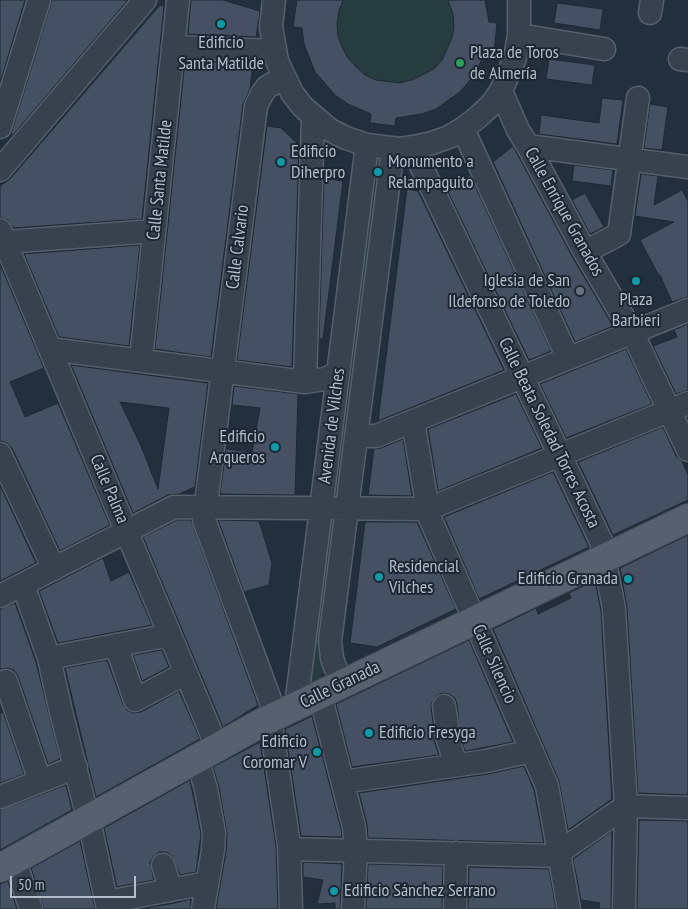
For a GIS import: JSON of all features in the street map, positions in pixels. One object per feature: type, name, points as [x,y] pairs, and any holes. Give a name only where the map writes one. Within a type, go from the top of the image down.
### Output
[{"type":"main road","name":"Calle Granada","points":[[7,865],[207,753],[281,714],[688,518]]},
{"type":"street","points":[[0,127],[39,0]]},
{"type":"street","points":[[0,170],[145,0]]},
{"type":"street","name":"Calle Santa Matilde","points":[[141,360],[178,0]]},
{"type":"street","points":[[274,0],[271,27],[274,51],[292,93],[313,117],[330,130],[346,138],[367,145],[403,148],[432,143],[463,129],[491,105],[501,90],[515,58],[519,35],[519,0]]},
{"type":"street","points":[[519,35],[604,49]]},
{"type":"street","points":[[173,48],[274,51]]},
{"type":"street","name":"Calle Calvario","points":[[281,714],[204,524],[256,106],[268,87],[284,78]]},
{"type":"street","name":"Calle Enrique Granados","points":[[501,90],[518,130],[585,252],[679,407],[688,450]]},
{"type":"street","points":[[585,252],[619,234],[638,98]]},
{"type":"street","points":[[305,382],[313,117]]},
{"type":"street","points":[[463,129],[568,358]]},
{"type":"street","name":"Avenida de Vilches","points":[[281,714],[303,649],[367,145]]},
{"type":"street","points":[[528,146],[629,158],[686,170]]},
{"type":"street","name":"Avenida de Vilches","points":[[353,909],[356,850],[354,827],[343,782],[332,689],[334,667],[330,641],[356,436],[403,148]]},
{"type":"street","name":"Calle Beata Soledad Torres Acosta","points":[[403,148],[522,377],[601,541],[614,604],[626,806],[624,909]]},
{"type":"street","points":[[2,236],[154,230]]},
{"type":"street","name":"Calle Palma","points":[[2,236],[186,673],[207,753],[206,788],[214,833],[203,909]]},
{"type":"street","points":[[356,436],[376,436],[688,310]]},
{"type":"street","points":[[50,348],[305,382],[325,379],[338,373]]},
{"type":"street","points":[[0,596],[174,507],[206,498],[321,509],[428,508],[679,407]]},
{"type":"street","name":"Calle Silencio","points":[[414,421],[429,516],[548,786],[569,909]]},
{"type":"street","points":[[0,454],[54,569]]},
{"type":"street","points":[[23,585],[49,658],[108,906],[207,883]]},
{"type":"street","points":[[49,658],[170,635]]},
{"type":"street","points":[[116,645],[136,700],[186,673]]},
{"type":"street","points":[[303,649],[331,653]]},
{"type":"street","points":[[0,684],[6,682],[40,781]]},
{"type":"street","points":[[444,706],[448,733],[446,734],[456,765]]},
{"type":"street","points":[[281,714],[291,909]]},
{"type":"street","points":[[343,782],[456,765],[532,751]]},
{"type":"street","points":[[0,797],[76,768]]},
{"type":"street","points":[[289,849],[554,856],[626,806],[688,808]]},
{"type":"street","points":[[455,909],[456,853]]},
{"type":"street","points":[[7,865],[31,909]]},
{"type":"street","points":[[164,865],[171,890]]},
{"type":"green space","points":[[297,0],[485,0],[489,21],[497,23],[494,53],[485,52],[471,79],[461,91],[436,109],[422,114],[397,118],[395,126],[370,123],[371,114],[348,104],[335,95],[315,72],[304,44],[302,28],[293,27]]},
{"type":"green space","points":[[367,184],[384,186],[321,680],[311,687],[304,678]]},
{"type":"building","points":[[0,0],[25,0],[1,80],[0,80]]},
{"type":"building","points":[[52,0],[128,0],[13,135],[11,134]]},
{"type":"building","name":"Edificio Santa Matilde","points":[[191,0],[223,0],[260,11],[256,37],[188,34]]},
{"type":"building","name":"Plaza de Toros de Almería","points":[[297,0],[343,0],[337,23],[338,36],[342,47],[356,67],[365,75],[376,80],[400,83],[412,80],[434,69],[442,60],[452,38],[453,14],[448,0],[485,0],[489,22],[497,23],[494,53],[485,52],[471,79],[461,91],[436,109],[422,114],[396,118],[395,126],[370,123],[371,114],[348,104],[335,95],[315,72],[304,44],[302,28],[293,27]]},
{"type":"building","points":[[557,3],[603,9],[600,30],[554,23]]},
{"type":"building","points":[[160,5],[164,6],[142,219],[13,228],[8,220],[0,217],[0,186],[10,179]]},
{"type":"building","points":[[549,59],[595,65],[592,85],[546,79]]},
{"type":"building","points":[[185,61],[253,63],[250,89],[243,104],[211,357],[155,349]]},
{"type":"building","points":[[602,98],[623,100],[617,144],[539,134],[541,115],[599,123]]},
{"type":"building","points":[[650,104],[668,107],[662,150],[644,148]]},
{"type":"building","points":[[267,126],[281,128],[299,145],[292,367],[237,360]]},
{"type":"building","points":[[513,146],[573,258],[613,326],[575,342],[493,162]]},
{"type":"building","points":[[574,165],[613,170],[611,186],[572,181]]},
{"type":"building","points":[[641,174],[658,176],[654,205],[682,190],[688,201],[688,297],[672,302],[660,275],[640,240],[674,222],[635,216]]},
{"type":"building","points":[[470,175],[551,351],[529,360],[448,192]]},
{"type":"building","points":[[324,178],[343,181],[323,339],[319,339]]},
{"type":"building","points":[[407,189],[418,191],[504,370],[378,421]]},
{"type":"building","points":[[585,193],[604,227],[590,234],[572,200]]},
{"type":"building","points":[[140,245],[129,346],[59,337],[24,254]]},
{"type":"building","points":[[0,264],[44,368],[10,382],[25,417],[58,403],[110,525],[60,551],[12,448],[7,443],[0,441]]},
{"type":"building","points":[[688,324],[688,390],[676,394],[653,346],[677,337],[674,330]]},
{"type":"building","points":[[626,349],[652,404],[566,438],[540,384]]},
{"type":"building","points":[[71,365],[208,383],[195,487],[179,494],[168,495],[133,513]],"holes":[[[120,402],[169,408],[158,489],[141,446]]]},
{"type":"building","points":[[234,386],[298,394],[295,495],[220,494],[226,449],[252,452],[260,408],[232,405]]},
{"type":"building","points":[[516,394],[542,448],[438,491],[428,429]]},
{"type":"building","points":[[663,427],[676,456],[682,461],[688,475],[688,500],[613,535],[578,462]]},
{"type":"building","points":[[403,439],[412,496],[368,495],[374,449]]},
{"type":"building","points":[[553,472],[589,547],[479,599],[444,517]]},
{"type":"building","points":[[0,485],[36,563],[0,581]]},
{"type":"building","points":[[177,520],[191,520],[258,705],[223,727],[143,537]]},
{"type":"building","points":[[218,520],[259,521],[272,563],[269,585],[244,592]]},
{"type":"building","name":"Residencial Vilches","points":[[365,522],[417,522],[456,609],[377,647],[350,643]]},
{"type":"building","points":[[688,535],[688,795],[638,793],[627,608],[620,568]]},
{"type":"building","points":[[103,558],[111,581],[129,572],[152,625],[58,643],[39,591]]},
{"type":"building","points":[[595,580],[601,611],[612,799],[568,830],[559,781],[493,629],[536,608],[538,614],[571,598],[569,593]]},
{"type":"building","points":[[15,603],[36,662],[60,759],[48,764],[18,676],[14,670],[8,668],[0,669],[0,609]]},
{"type":"building","points":[[469,640],[513,742],[465,751],[460,736],[455,698],[449,694],[442,693],[436,696],[431,707],[434,729],[433,738],[439,755],[352,767],[336,704]]},
{"type":"building","points":[[162,650],[169,667],[142,681],[133,655]]},
{"type":"building","points":[[107,660],[127,710],[133,713],[141,712],[179,691],[200,739],[96,797],[65,668]]},
{"type":"building","points":[[3,712],[24,774],[0,783],[0,713]]},
{"type":"building","points":[[312,716],[342,837],[301,836],[285,729]]},
{"type":"building","points":[[260,742],[276,846],[278,909],[216,909],[226,852],[227,834],[219,787],[213,767]]},
{"type":"building","points":[[524,766],[534,790],[544,843],[368,838],[367,824],[359,793],[488,774]]},
{"type":"building","points":[[190,780],[201,834],[196,872],[180,875],[172,856],[166,852],[159,852],[150,863],[154,880],[117,887],[104,828]]},
{"type":"building","points":[[66,785],[72,810],[0,850],[0,810]]},
{"type":"building","points":[[639,820],[688,821],[688,909],[637,909]]},
{"type":"building","points":[[612,831],[611,909],[599,909],[600,903],[581,900],[573,859]]},
{"type":"building","points":[[80,841],[95,909],[44,909],[31,868]]},
{"type":"building","points":[[303,862],[342,864],[340,909],[335,909],[335,903],[317,904],[323,880],[303,877]]},
{"type":"building","points":[[368,864],[443,866],[442,909],[366,909]]},
{"type":"building","points":[[469,867],[549,869],[556,909],[468,909]]},
{"type":"building","points":[[8,881],[17,909],[0,909],[0,884]]},
{"type":"building","points":[[191,899],[190,909],[140,909],[175,903]]},
{"type":"place","name":"Edificio Santa Matilde","points":[[221,24]]},
{"type":"place","name":"Plaza de Toros de Almería","points":[[460,63]]},
{"type":"place","name":"Edificio Diherpro","points":[[281,162]]},
{"type":"place","name":"Monumento a Relampaguito","points":[[378,172]]},
{"type":"place","name":"Plaza Barbieri","points":[[636,281]]},
{"type":"place","name":"Iglesia de San Ildefonso de Toledo","points":[[580,291]]},
{"type":"place","name":"Edificio Arqueros","points":[[275,447]]},
{"type":"place","name":"Residencial Vilches","points":[[379,577]]},
{"type":"place","name":"Edificio Granada","points":[[628,579]]},
{"type":"place","name":"Edificio Fresyga","points":[[369,733]]},
{"type":"place","name":"Edificio Coromar V","points":[[317,752]]},
{"type":"place","name":"Edificio Sánchez Serrano","points":[[334,891]]}]
